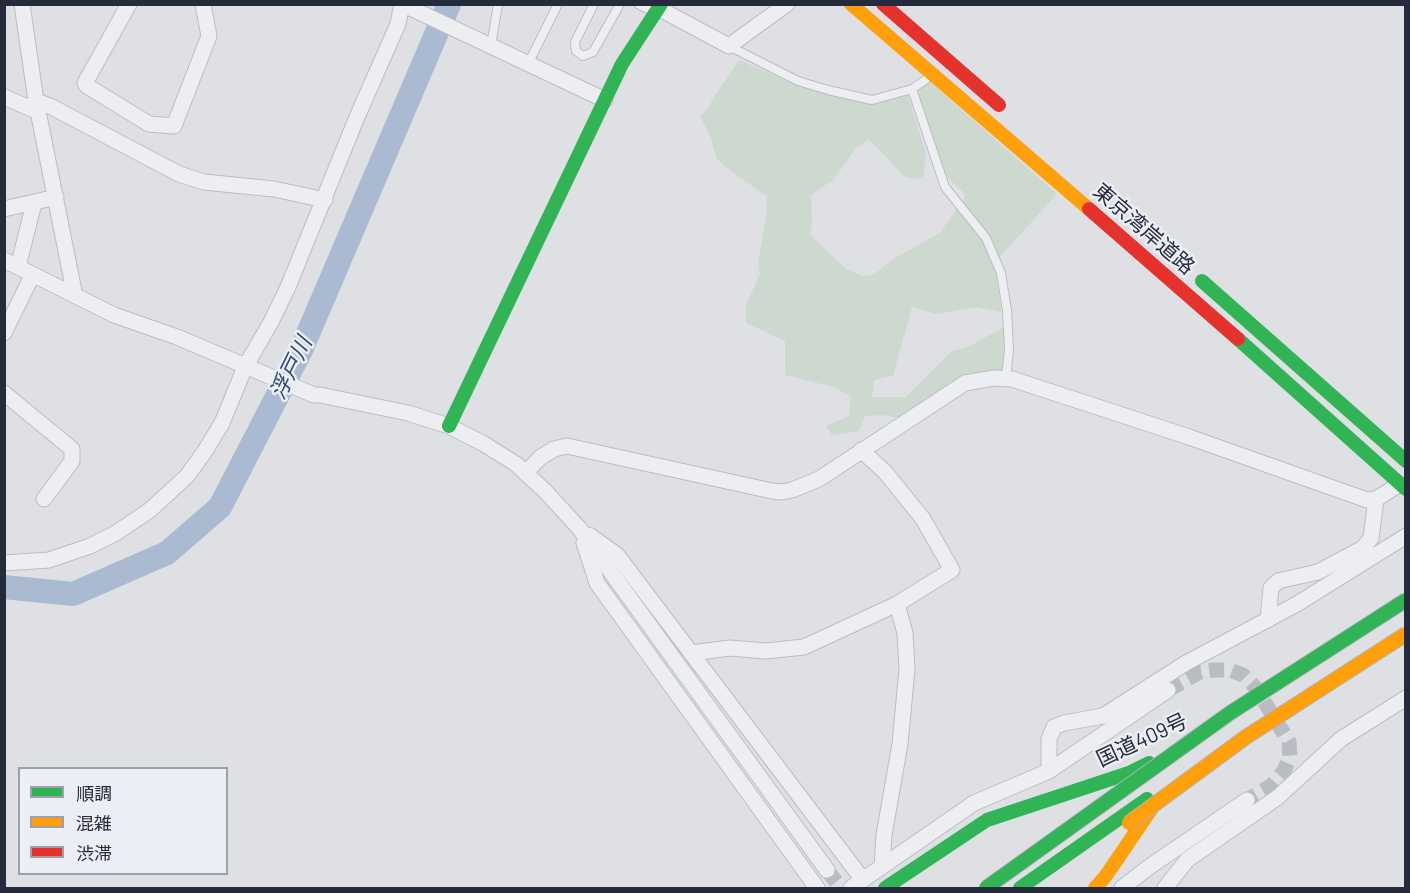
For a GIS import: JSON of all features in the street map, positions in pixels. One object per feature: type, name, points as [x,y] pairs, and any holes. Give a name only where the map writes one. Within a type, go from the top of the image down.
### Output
[{"type":"main road","name":"東京湾岸道路","points":[[851,4],[1168,277],[1403,487]]},
{"type":"main road","points":[[883,4],[1009,114]]},
{"type":"main road","points":[[450,426],[622,64],[658,9]]},
{"type":"main road","name":"東京湾岸道路","points":[[1190,271],[1406,461]]},
{"type":"main road","points":[[985,888],[1230,713],[1406,600]]},
{"type":"main road","name":"国道409号","points":[[885,888],[987,820],[1129,773],[1205,734],[1406,607]]},
{"type":"main road","name":"国道409号","points":[[1095,888],[1106,876],[1160,796],[1175,778],[1406,629]]},
{"type":"main road","points":[[1033,888],[1246,737],[1406,634]]},
{"type":"main road","points":[[985,888],[1121,796],[1205,734]]},
{"type":"main road","points":[[1020,888],[1175,778]]},
{"type":"street","points":[[22,4],[38,106],[75,296]]},
{"type":"street","points":[[129,4],[85,83],[149,124],[174,126],[209,36],[203,4]]},
{"type":"street","points":[[4,563],[49,560],[90,546],[116,533],[150,510],[187,476],[206,451],[222,423],[245,367],[288,287],[357,117],[398,24],[402,4],[605,100]]},
{"type":"street","points":[[658,9],[729,46],[787,4]]},
{"type":"street","points":[[4,97],[38,106],[50,106],[179,174],[204,182],[274,189],[325,200]]},
{"type":"street","points":[[4,209],[56,198]]},
{"type":"street","points":[[34,203],[11,263],[32,276],[114,315],[177,337],[314,395],[408,413],[450,426],[516,464],[579,528],[827,870]]},
{"type":"street","points":[[4,333],[32,276]]},
{"type":"street","points":[[525,473],[554,449],[567,446],[782,492],[819,479],[965,383],[994,378],[1012,379],[1367,500],[1376,499],[1403,487]]},
{"type":"street","points":[[6,399],[72,449],[72,461],[45,499]]},
{"type":"street","points":[[692,654],[730,648],[766,651],[804,647],[897,604],[952,570],[923,519],[885,472],[861,450]]},
{"type":"street","points":[[1268,620],[1271,588],[1278,581],[1318,572],[1363,548],[1371,538],[1376,499]]},
{"type":"street","points":[[579,528],[617,555],[692,654],[857,884],[974,803],[1049,771],[1168,690]]},
{"type":"street","points":[[579,528],[597,583],[817,888]]},
{"type":"street","points":[[1049,771],[1049,739],[1054,727],[1104,716],[1186,663],[1268,620],[1406,536]]},
{"type":"street","points":[[882,867],[884,835],[900,744],[907,669],[905,633],[897,604]]},
{"type":"street","points":[[1165,888],[1187,860],[1278,797],[1341,739],[1406,698]]},
{"type":"street","points":[[1122,888],[1247,800]]},
{"type":"lane","points":[[491,46],[498,4]]},
{"type":"lane","points":[[528,64],[558,4]]},
{"type":"lane","points":[[594,4],[575,42],[576,51],[583,56],[593,52],[620,4]]},
{"type":"lane","points":[[638,4],[658,9]]},
{"type":"lane","points":[[729,46],[798,81],[872,100],[912,88],[932,74]]},
{"type":"lane","points":[[912,88],[945,187],[986,238],[1001,273],[1009,349],[1004,379]]},
{"type":"shaded area","points":[[739,60],[796,85],[874,104],[908,95],[926,154],[923,179],[906,178],[869,139],[856,148],[834,179],[811,195],[810,235],[845,268],[861,276],[873,275],[895,258],[940,233],[966,195],[944,174],[916,90],[929,81],[1057,194],[995,262],[1001,312],[977,307],[937,314],[912,307],[893,376],[874,380],[872,397],[906,397],[952,351],[968,347],[1004,327],[1006,365],[1000,373],[901,418],[881,415],[865,416],[859,431],[832,435],[826,426],[849,416],[851,396],[833,387],[785,375],[785,341],[746,323],[746,305],[760,274],[758,262],[766,219],[767,197],[717,159],[711,138],[700,116],[708,108]]},
{"type":"waterway","name":"浮戸川","points":[[4,587],[73,594],[167,553],[220,507],[301,350],[449,4]]},
{"type":"tunnel","points":[[1168,690],[1200,672],[1214,670],[1230,670],[1243,675],[1256,688],[1289,742],[1290,757],[1284,771],[1271,786],[1247,800]]},
{"type":"tunnel","points":[[827,870],[841,888]]},
{"type":"traffic: fast","points":[[449,426],[622,64],[661,4]]},
{"type":"traffic: fast","points":[[1202,281],[1406,461]]},
{"type":"traffic: fast","points":[[1238,339],[1406,489]]},
{"type":"traffic: fast","points":[[986,888],[1230,713],[1406,600]]},
{"type":"traffic: fast","points":[[885,888],[987,820],[1129,773],[1149,763]]},
{"type":"traffic: fast","points":[[1020,888],[1147,799]]},
{"type":"traffic: slow","points":[[851,4],[1089,209]]},
{"type":"traffic: slow","points":[[1129,823],[1246,737],[1406,634]]},
{"type":"traffic: slow","points":[[1095,888],[1154,805]]},
{"type":"traffic: jam","points":[[883,4],[999,105]]},
{"type":"traffic: jam","points":[[1089,209],[1238,339]]}]
